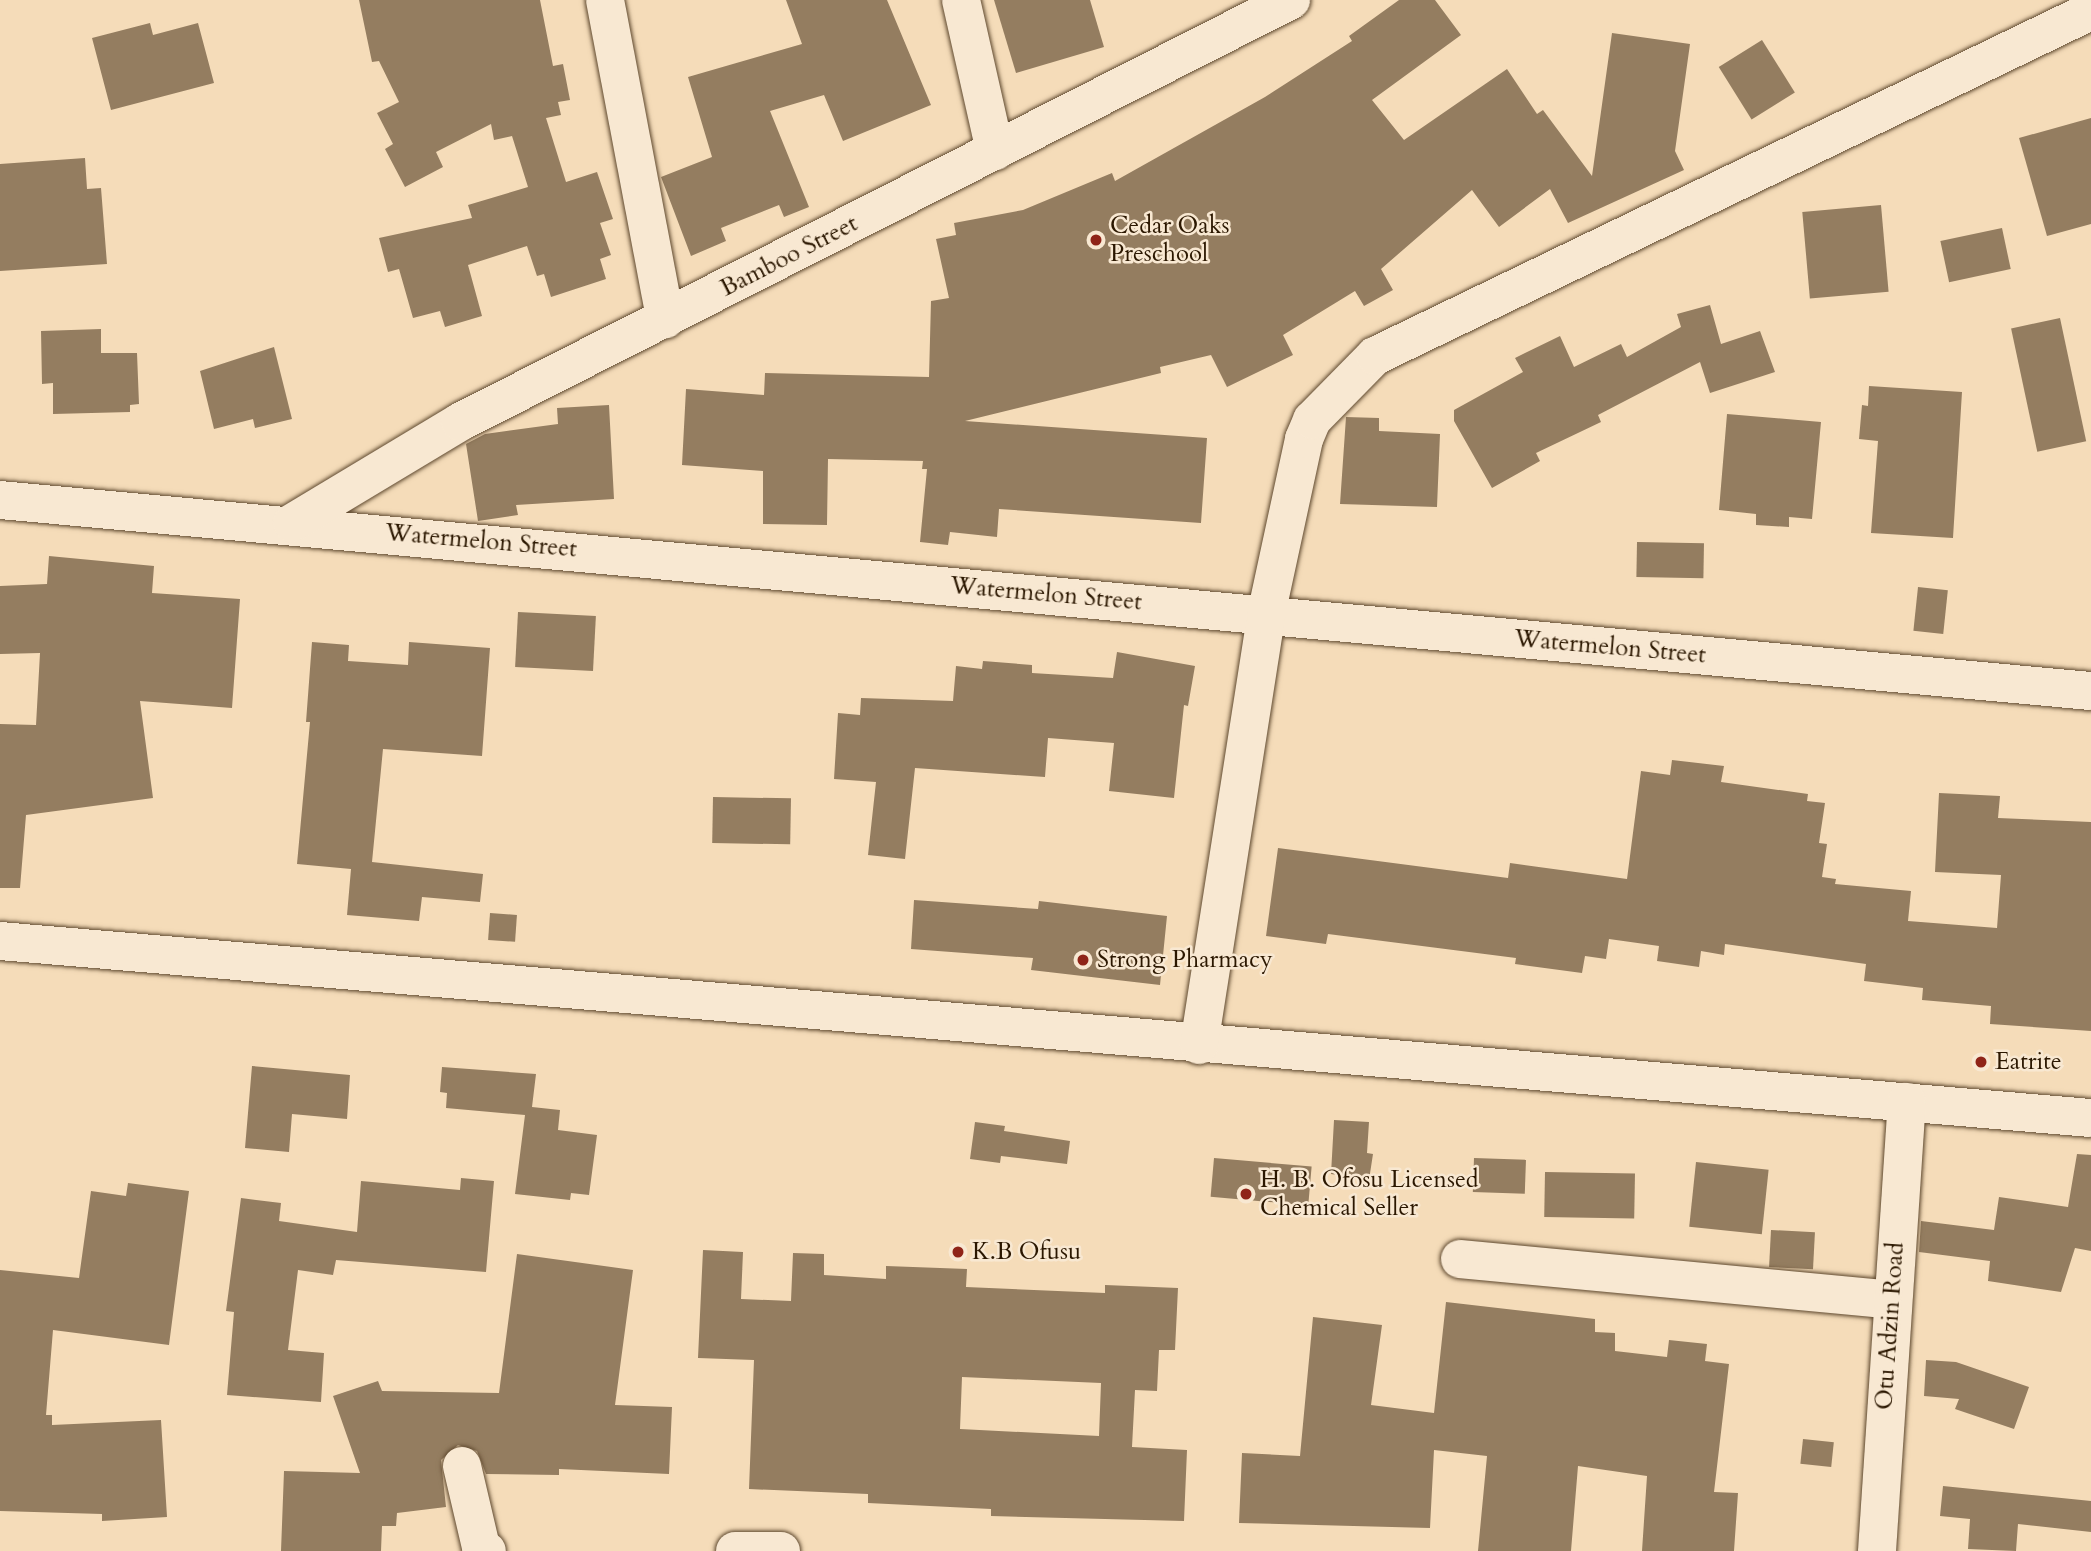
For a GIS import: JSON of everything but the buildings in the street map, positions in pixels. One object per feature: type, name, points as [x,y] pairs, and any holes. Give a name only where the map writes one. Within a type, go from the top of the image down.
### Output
[{"type":"street","points":[[605,0],[665,319]]},
{"type":"street","points":[[961,0],[995,151]]},
{"type":"street","name":"Bamboo Street","points":[[292,523],[460,422],[1291,0]]},
{"type":"street","points":[[1199,1045],[1266,615],[1304,439],[1312,420],[1375,356],[2091,11]]},
{"type":"street","name":"Watermelon Street","points":[[0,500],[292,523],[1266,615],[2086,683]]},
{"type":"street","points":[[0,941],[1199,1045],[2091,1118]]},
{"type":"street","name":"Otu Adzin Road","points":[[1877,1551],[1890,1300],[1906,1102]]},
{"type":"street","points":[[1460,1259],[1890,1300]]},
{"type":"street","points":[[462,1466],[481,1547],[487,1551]]},
{"type":"street","points":[[734,1551],[781,1551]]},
{"type":"place","name":"Cedar Oaks Preschool","points":[[1096,240]]},
{"type":"place","name":"Strong Pharmacy","points":[[1083,960]]},
{"type":"place","name":"Eatrite","points":[[1981,1062]]},
{"type":"place","name":"H. B. Ofosu Licensed Chemical Seller","points":[[1246,1194]]},
{"type":"place","name":"K.B Ofusu","points":[[958,1252]]}]
